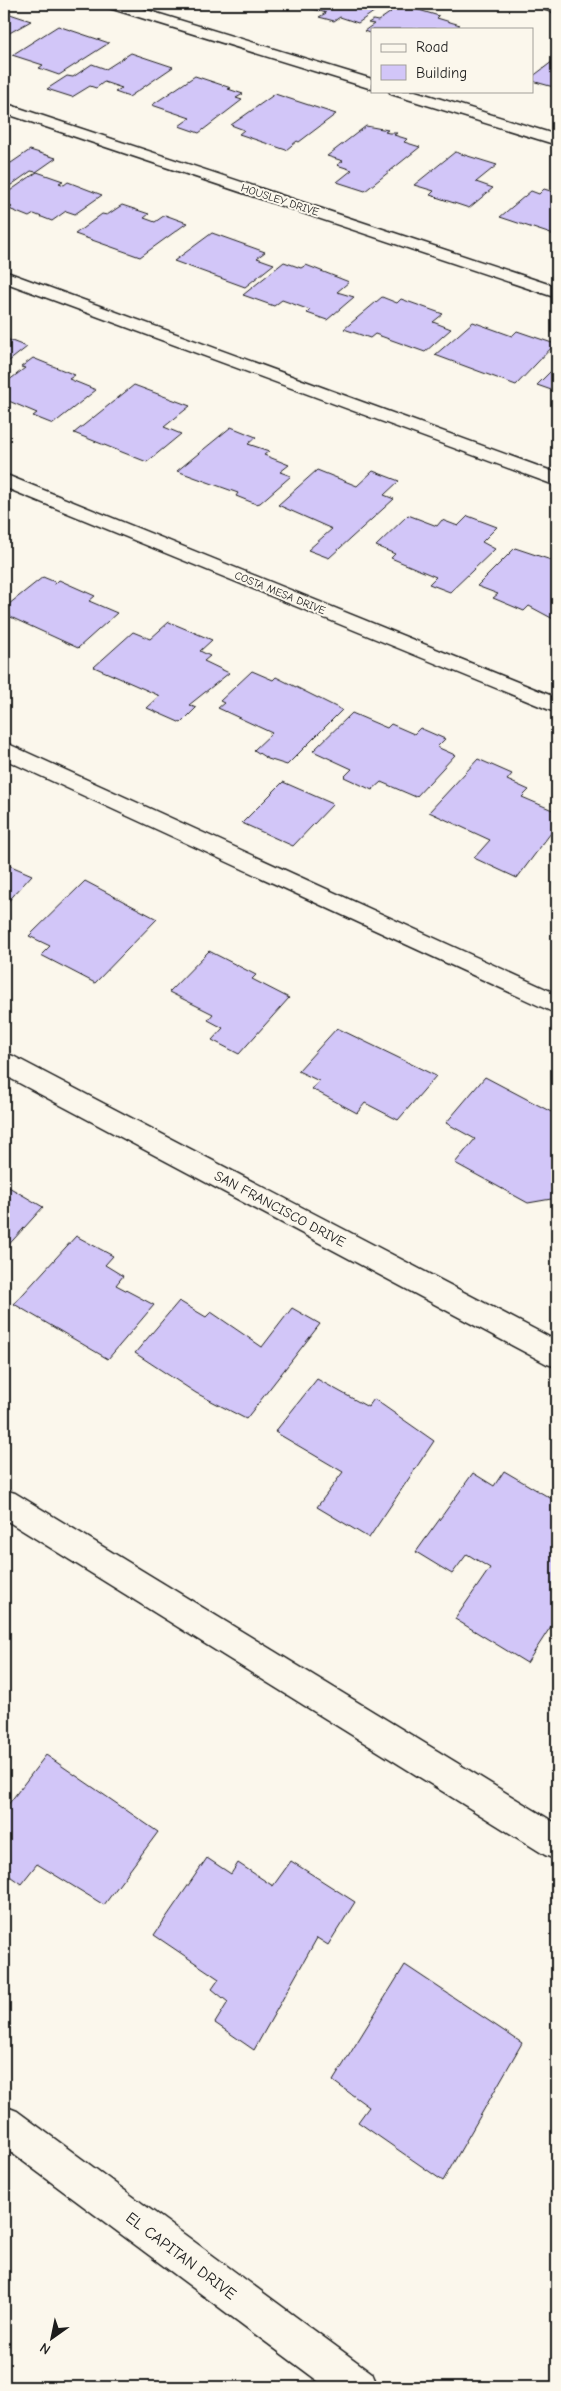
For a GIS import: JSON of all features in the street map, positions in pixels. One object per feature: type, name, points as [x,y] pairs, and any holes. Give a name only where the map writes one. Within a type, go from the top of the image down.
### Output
[{"type":"street","points":[[112,4],[371,84]]},
{"type":"street","points":[[542,4],[557,8]]},
{"type":"street","points":[[400,92],[557,140]]},
{"type":"street","name":"HOUSLEY DRIVE","points":[[4,108],[557,293]]},
{"type":"street","points":[[4,276],[557,480]]},
{"type":"street","name":"COSTA MESA DRIVE","points":[[4,480],[557,706]]},
{"type":"street","points":[[4,750],[557,1004]]},
{"type":"street","name":"SAN FRANCISCO DRIVE","points":[[4,1063],[557,1355]]},
{"type":"street","points":[[4,1503],[557,1843]]},
{"type":"street","name":"EL CAPITAN DRIVE","points":[[4,2124],[358,2387]]},
{"type":"building","points":[[297,4],[385,4],[358,23],[340,17],[334,21],[319,17],[326,13]]},
{"type":"building","points":[[402,5],[439,16],[437,18],[460,25],[456,28],[371,28],[371,34],[364,31],[374,24],[368,23],[373,20],[378,21],[391,12],[388,11],[392,8],[396,9]]},
{"type":"building","points":[[4,12],[31,21],[4,36]]},
{"type":"building","points":[[58,26],[109,43],[59,75],[39,68],[43,65],[12,55]]},
{"type":"building","points":[[131,53],[173,67],[129,97],[115,92],[122,88],[104,82],[96,88],[90,86],[72,97],[47,89],[67,76],[73,77],[92,64],[106,69]]},
{"type":"building","points":[[557,58],[557,88],[534,82],[534,75]]},
{"type":"building","points":[[195,76],[243,94],[236,98],[242,100],[199,133],[179,126],[190,118],[152,105]]},
{"type":"building","points":[[275,94],[336,114],[286,150],[239,134],[244,130],[231,125]]},
{"type":"building","points":[[366,126],[388,130],[385,132],[389,133],[397,133],[394,135],[407,139],[404,142],[420,147],[365,191],[337,182],[352,170],[337,165],[343,161],[327,156]]},
{"type":"building","points":[[30,150],[56,158],[36,172],[31,171],[4,190],[4,161],[11,163]]},
{"type":"building","points":[[455,152],[497,165],[476,182],[493,188],[469,208],[430,195],[434,191],[414,185]]},
{"type":"building","points":[[37,172],[63,181],[59,183],[64,185],[68,182],[102,195],[75,214],[66,211],[52,221],[34,214],[29,217],[9,209],[12,207],[4,203],[4,195]]},
{"type":"building","points":[[544,189],[557,193],[557,236],[500,217],[531,191],[539,194]]},
{"type":"building","points":[[122,205],[149,214],[144,218],[155,222],[165,215],[187,223],[140,257],[75,234],[102,214],[107,215]]},
{"type":"building","points":[[212,233],[265,252],[257,258],[274,264],[245,287],[174,261]]},
{"type":"building","points":[[284,262],[301,268],[306,265],[349,282],[337,292],[354,297],[327,320],[307,313],[310,310],[282,300],[274,306],[243,295]]},
{"type":"building","points":[[382,297],[397,303],[401,299],[443,314],[433,322],[451,329],[425,352],[375,334],[370,338],[344,329]]},
{"type":"building","points":[[473,322],[512,336],[517,331],[555,344],[516,385],[435,355]]},
{"type":"building","points":[[4,338],[27,347],[4,365]]},
{"type":"building","points":[[33,358],[75,375],[69,379],[96,390],[53,424],[33,416],[37,413],[4,399],[4,384],[25,368],[21,367]]},
{"type":"building","points":[[557,365],[557,392],[537,385]]},
{"type":"building","points":[[134,385],[190,406],[164,427],[181,434],[147,462],[74,433]]},
{"type":"building","points":[[231,427],[256,437],[248,444],[269,451],[264,455],[289,465],[280,472],[291,476],[260,503],[256,504],[236,496],[238,493],[177,471]]},
{"type":"building","points":[[317,470],[357,486],[373,471],[399,481],[384,495],[394,499],[329,558],[308,550],[332,529],[278,505]]},
{"type":"building","points":[[408,515],[437,526],[442,520],[458,526],[468,516],[497,527],[482,542],[495,549],[450,592],[429,584],[436,577],[391,558],[395,554],[376,546]]},
{"type":"building","points":[[515,548],[557,562],[557,621],[529,606],[524,611],[493,598],[498,594],[477,586]]},
{"type":"building","points":[[43,577],[55,582],[54,585],[59,580],[95,596],[89,601],[117,613],[78,648],[4,614],[4,608]]},
{"type":"building","points":[[169,622],[212,640],[200,651],[210,656],[204,661],[229,673],[189,705],[196,708],[181,723],[147,708],[160,696],[94,667],[133,632],[150,639]]},
{"type":"building","points":[[252,671],[273,680],[276,677],[342,710],[287,765],[268,759],[254,750],[272,733],[218,708],[224,703],[220,701]]},
{"type":"building","points":[[352,713],[387,728],[391,724],[414,734],[420,728],[445,739],[437,747],[455,755],[416,797],[381,782],[372,790],[344,777],[352,769],[313,751]]},
{"type":"building","points":[[478,759],[512,774],[507,780],[529,790],[522,797],[557,812],[557,825],[517,878],[474,858],[490,840],[429,812]]},
{"type":"building","points":[[283,782],[333,804],[293,846],[242,823]]},
{"type":"building","points":[[4,863],[32,875],[4,906]]},
{"type":"building","points":[[85,881],[157,919],[95,983],[41,955],[50,946],[29,936]]},
{"type":"building","points":[[209,951],[256,975],[252,979],[289,998],[239,1054],[212,1040],[223,1028],[208,1020],[213,1014],[169,992]]},
{"type":"building","points":[[337,1028],[436,1076],[398,1120],[365,1103],[357,1113],[312,1089],[319,1081],[298,1071]]},
{"type":"building","points":[[485,1077],[557,1115],[557,1198],[528,1203],[455,1163],[475,1139],[446,1123]]},
{"type":"building","points":[[7,1186],[43,1207],[4,1250],[4,1190]]},
{"type":"building","points":[[76,1236],[113,1256],[105,1265],[123,1276],[116,1285],[154,1305],[108,1359],[14,1304]]},
{"type":"building","points":[[179,1301],[206,1317],[211,1312],[262,1347],[292,1308],[320,1324],[246,1419],[196,1393],[135,1353]]},
{"type":"building","points":[[317,1379],[368,1407],[374,1399],[434,1441],[369,1538],[317,1507],[343,1472],[275,1432]]},
{"type":"building","points":[[504,1471],[557,1502],[557,1507],[551,1516],[557,1520],[557,1585],[552,1593],[557,1596],[557,1617],[527,1663],[455,1619],[490,1568],[467,1554],[452,1574],[416,1552],[473,1473],[494,1486]]},
{"type":"building","points":[[46,1755],[158,1832],[104,1905],[37,1864],[21,1884],[4,1872],[4,1810]]},
{"type":"building","points":[[207,1858],[231,1874],[238,1863],[273,1886],[291,1861],[355,1902],[328,1945],[317,1938],[254,2050],[215,2023],[228,2002],[212,1989],[219,1979],[154,1935]]},
{"type":"building","points":[[405,1965],[522,2043],[443,2181],[358,2122],[369,2107],[333,2081]]}]
